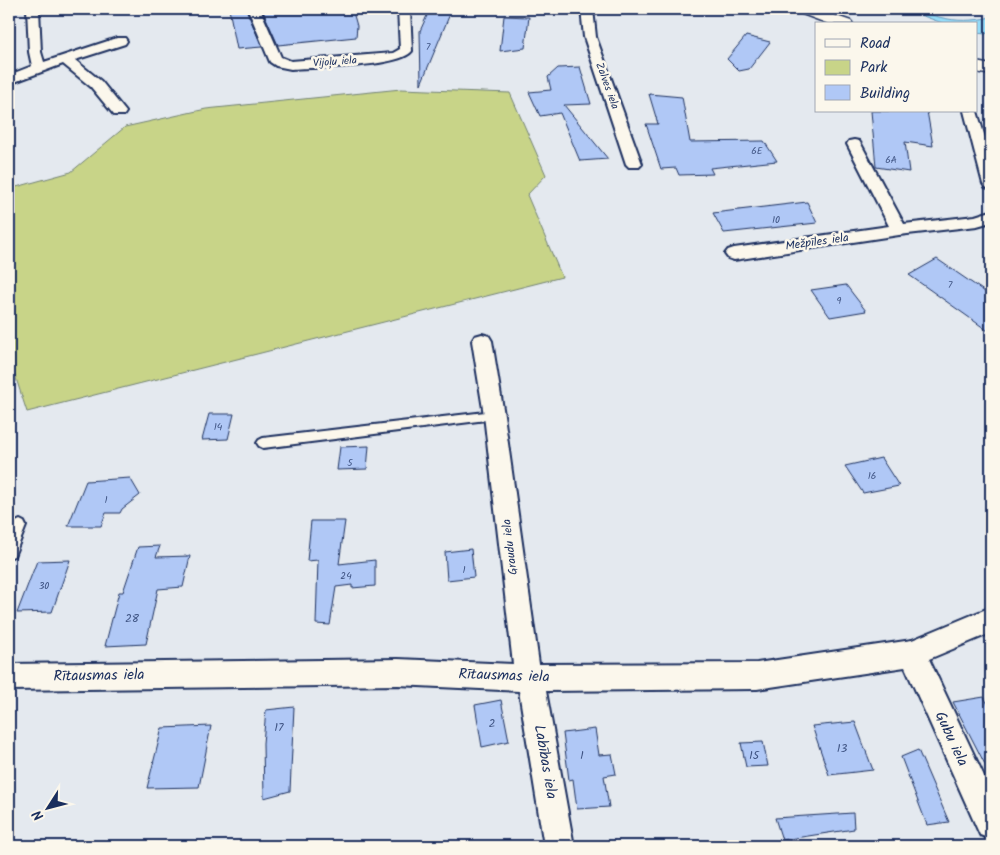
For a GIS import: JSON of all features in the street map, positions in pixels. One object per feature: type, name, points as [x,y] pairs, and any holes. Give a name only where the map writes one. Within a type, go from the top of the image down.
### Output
[{"type":"street","points":[[33,9],[35,52],[39,68]]},
{"type":"street","name":"Vijoļu iela","points":[[254,9],[275,59],[281,63],[291,65],[383,59],[397,56],[406,51],[404,9]]},
{"type":"street","name":"Zalves iela","points":[[587,9],[585,22],[591,44],[606,80],[634,164]]},
{"type":"street","points":[[802,9],[839,22]]},
{"type":"street","points":[[9,80],[65,59],[120,42]]},
{"type":"street","points":[[65,59],[96,84],[119,112]]},
{"type":"street","points":[[978,67],[991,70]]},
{"type":"street","points":[[971,112],[991,184]]},
{"type":"street","points":[[854,144],[899,230]]},
{"type":"street","name":"Mežpīles iela","points":[[734,254],[899,230],[977,221],[991,216]]},
{"type":"street","name":"Graudu iela","points":[[482,342],[494,415],[524,657],[530,678]]},
{"type":"street","name":"Rītausmas iela","points":[[9,677],[398,672],[530,678],[756,676],[912,654],[991,620]]},
{"type":"street","name":"Gubu iela","points":[[912,654],[991,824]]},
{"type":"street","name":"Labības iela","points":[[530,678],[559,846]]},
{"type":"lane","points":[[263,444],[494,415]]},
{"type":"lane","points":[[9,552],[20,526]]},
{"type":"green space","points":[[401,89],[510,93],[546,175],[527,195],[562,277],[27,412],[9,357],[9,189],[71,172],[125,127],[206,109]]},
{"type":"water","points":[[904,9],[952,20],[972,20],[991,17],[991,29],[986,34],[978,33],[978,22],[940,22]]},
{"type":"building","points":[[229,9],[246,9],[262,47],[237,49]]},
{"type":"building","points":[[262,9],[311,9],[313,12],[320,11],[321,14],[353,12],[357,26],[356,37],[278,45]]},
{"type":"building","points":[[430,9],[452,9],[421,84],[420,31]]},
{"type":"building","points":[[504,16],[529,17],[525,48],[500,51]]},
{"type":"building","points":[[746,36],[770,42],[749,69],[739,71],[727,59]]},
{"type":"building","points":[[580,67],[591,104],[564,105],[608,159],[580,161],[560,113],[540,116],[529,92],[551,90],[548,77],[558,68]]},
{"type":"building","points":[[649,94],[682,97],[690,142],[764,141],[777,161],[710,168],[713,174],[679,175],[676,168],[661,169],[646,124],[658,124]]},
{"type":"building","points":[[871,112],[927,112],[933,146],[905,142],[909,172],[876,167]]},
{"type":"building","points":[[807,202],[817,223],[724,233],[713,213]]},
{"type":"building","points":[[937,259],[991,296],[991,333],[909,275]]},
{"type":"building","points":[[846,285],[866,311],[830,317],[811,290]]},
{"type":"building","points":[[209,414],[234,414],[228,439],[202,440]]},
{"type":"building","points":[[369,446],[367,469],[337,470],[340,447]]},
{"type":"building","points":[[881,458],[899,486],[863,493],[845,466]]},
{"type":"building","points":[[130,478],[140,495],[122,509],[120,513],[106,513],[101,526],[68,526],[86,481]]},
{"type":"building","points":[[311,521],[345,521],[339,564],[375,560],[375,586],[352,588],[352,585],[336,587],[330,625],[316,624],[318,560],[307,561]]},
{"type":"building","points":[[160,546],[156,557],[190,556],[183,587],[158,589],[146,644],[105,646],[119,592],[123,592],[138,547]]},
{"type":"building","points":[[471,549],[474,577],[447,580],[445,552]]},
{"type":"building","points":[[70,560],[52,612],[17,613],[37,561]]},
{"type":"building","points":[[984,697],[991,710],[991,776],[953,702]]},
{"type":"building","points":[[501,700],[509,741],[482,747],[475,705]]},
{"type":"building","points":[[294,707],[290,791],[264,798],[263,743],[266,710]]},
{"type":"building","points":[[855,722],[873,770],[829,775],[812,726]]},
{"type":"building","points":[[211,726],[199,787],[147,788],[162,728]]},
{"type":"building","points":[[595,729],[599,755],[612,754],[616,774],[604,776],[609,807],[577,809],[573,779],[569,780],[563,733]]},
{"type":"building","points":[[763,742],[768,766],[746,767],[741,743]]},
{"type":"building","points":[[918,750],[949,822],[927,825],[901,757]]},
{"type":"building","points":[[853,813],[854,829],[782,840],[775,818]]}]
